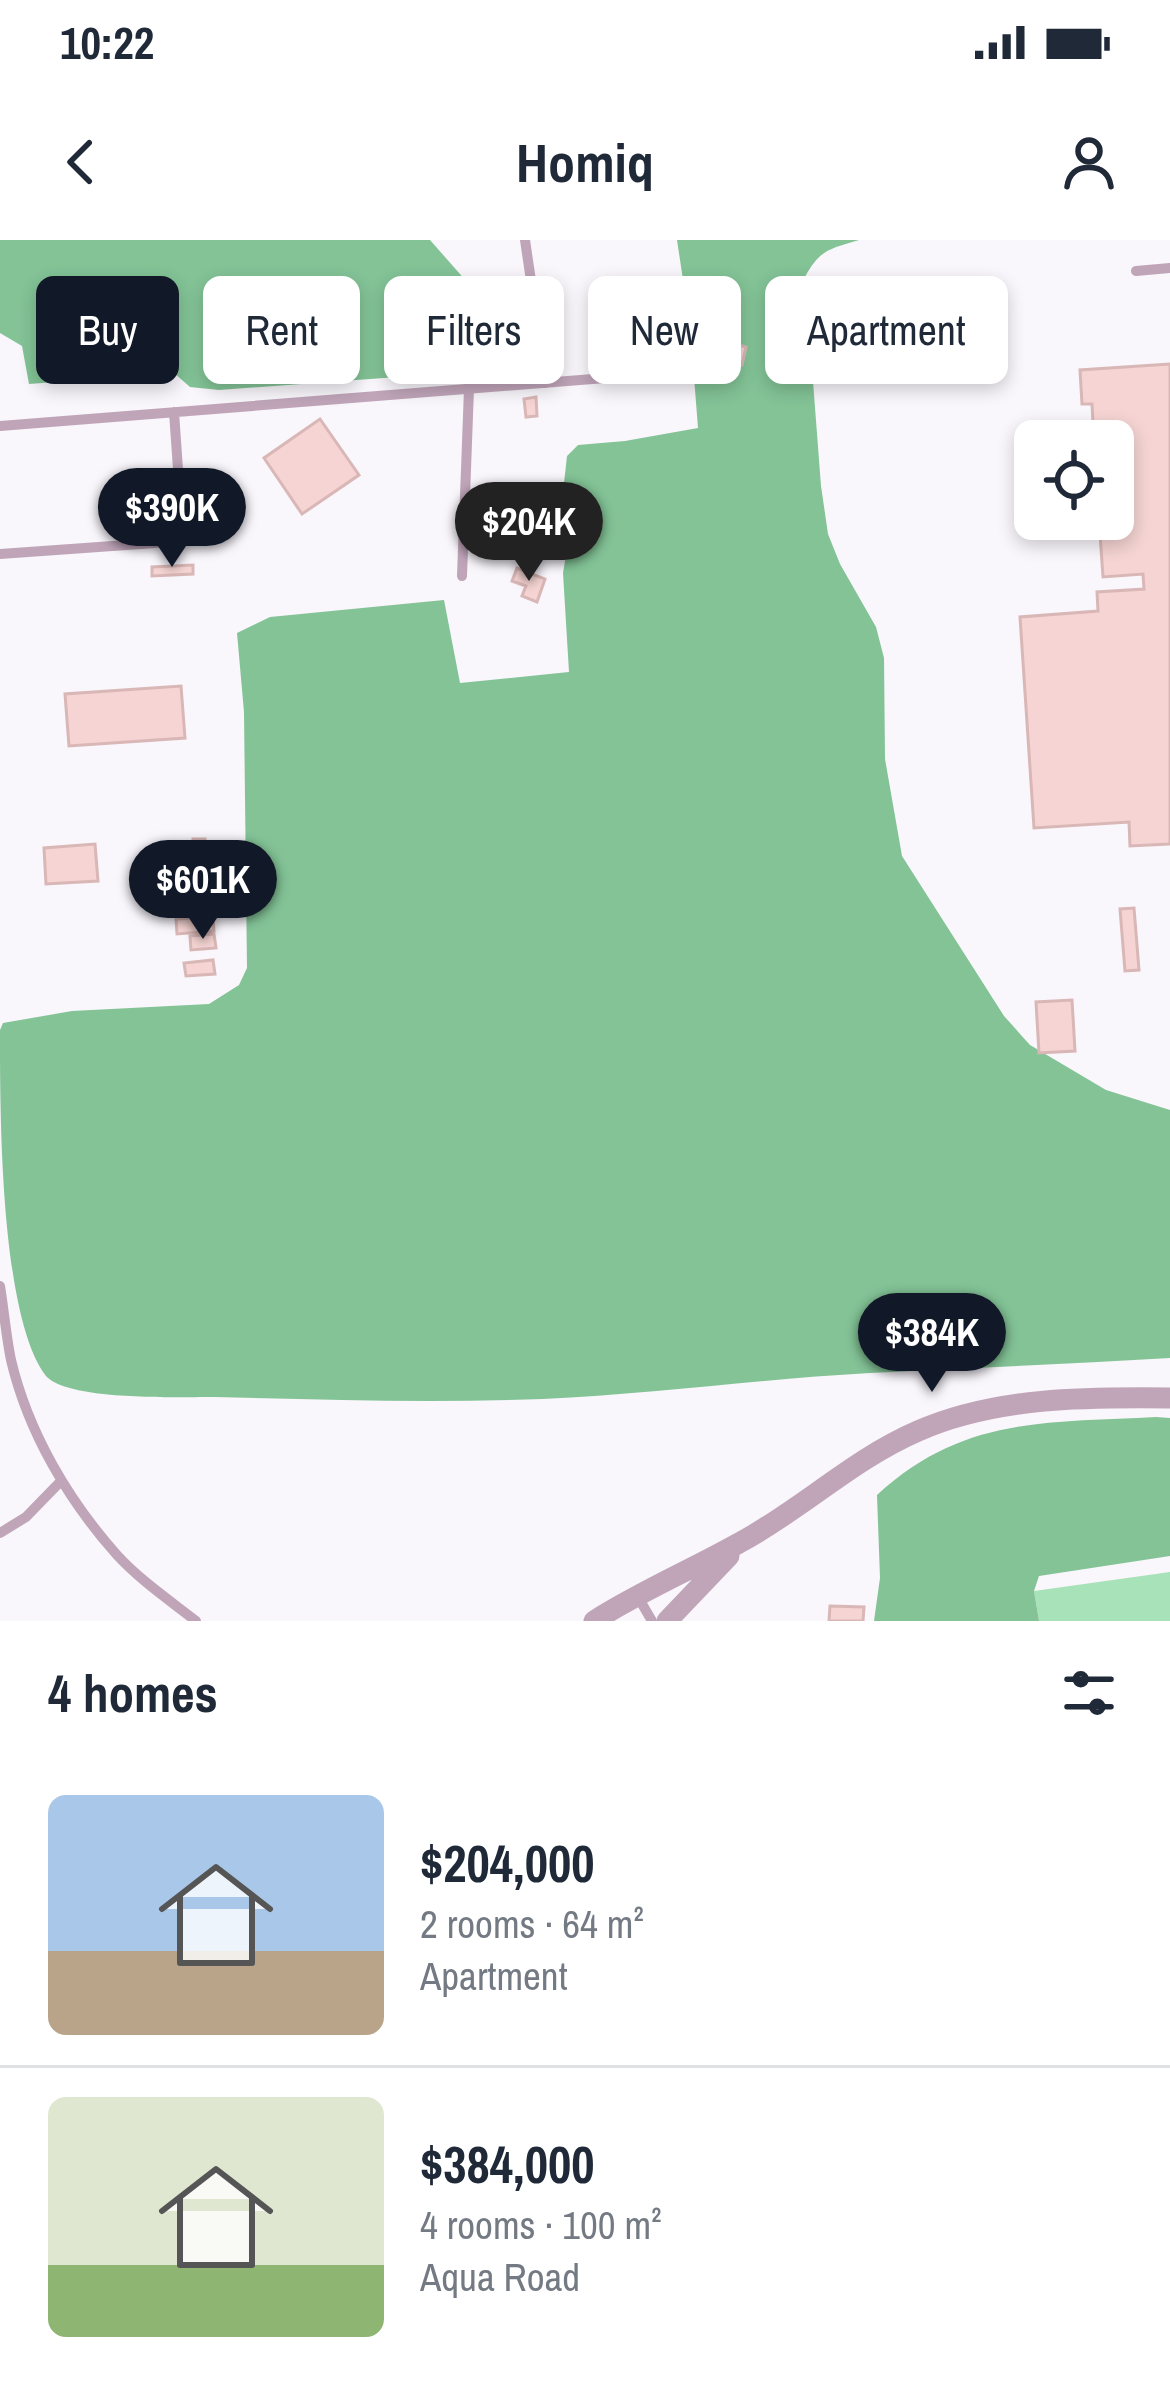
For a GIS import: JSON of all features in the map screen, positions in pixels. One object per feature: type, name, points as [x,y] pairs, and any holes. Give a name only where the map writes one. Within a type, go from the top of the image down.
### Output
[{"type":"street","points":[[594,1621],[636,1594],[742,1542],[914,1432],[963,1414],[1051,1402],[1170,1398]]},
{"type":"street","points":[[667,1621],[742,1542]]},
{"type":"lane","points":[[525,240],[530,276]]},
{"type":"lane","points":[[1136,271],[1170,268]]},
{"type":"lane","points":[[0,426],[533,384]]},
{"type":"lane","points":[[462,576],[469,389]]},
{"type":"lane","points":[[0,554],[183,541],[174,412]]},
{"type":"lane","points":[[0,1286],[11,1359],[24,1401],[62,1481],[118,1556],[196,1621]]},
{"type":"lane","points":[[0,1533],[26,1517],[62,1481]]},
{"type":"lane","points":[[636,1594],[652,1621]]},
{"type":"green space","points":[[0,240],[430,240],[462,276],[384,276],[384,378],[360,380],[360,276],[203,276],[203,384],[301,384],[219,390],[190,387],[179,377],[179,276],[36,276],[36,383],[29,384],[22,346],[0,333]]},
{"type":"green space","points":[[677,240],[859,240],[827,251],[806,276],[765,276],[765,384],[813,384],[828,534],[876,627],[884,658],[885,759],[902,856],[1004,1016],[1030,1045],[1106,1090],[1170,1110],[1170,1358],[870,1373],[502,1400],[152,1397],[100,1394],[58,1384],[46,1376],[31,1347],[11,1262],[1,1110],[3,1023],[72,1011],[209,1004],[239,985],[247,968],[244,712],[237,633],[270,617],[444,600],[460,683],[569,672],[563,573],[567,456],[578,445],[698,428],[695,384],[741,384],[741,276],[682,276]]},
{"type":"green space","points":[[1170,1418],[1170,1556],[1039,1576],[1034,1591],[1039,1621],[874,1621],[880,1578],[877,1495],[909,1469],[941,1450],[1008,1429]]},
{"type":"green space","points":[[1170,1572],[1170,1621],[1039,1621],[1034,1591]]},
{"type":"building","points":[[1170,364],[1170,844],[1130,846],[1129,822],[1034,828],[1020,617],[1098,611],[1097,592],[1144,589],[1143,574],[1103,577],[1100,540],[1134,540],[1134,420],[1093,420],[1092,404],[1082,404],[1080,370]]},
{"type":"building","points":[[536,397],[537,416],[526,417],[524,399]]},
{"type":"building","points":[[320,419],[359,475],[302,514],[264,458]]},
{"type":"building","points":[[193,565],[193,574],[152,576],[152,567]]},
{"type":"building","points":[[517,568],[545,579],[537,602],[522,596],[526,586],[512,581]]},
{"type":"building","points":[[181,686],[185,738],[69,746],[65,694]]},
{"type":"building","points":[[193,839],[205,839],[205,880],[193,880]]},
{"type":"building","points":[[95,844],[98,881],[46,884],[44,848]]},
{"type":"building","points":[[1134,908],[1139,970],[1125,971],[1120,909]]},
{"type":"building","points":[[213,917],[214,931],[177,934],[176,919]]},
{"type":"building","points":[[214,934],[216,948],[191,950],[190,936]]},
{"type":"building","points":[[213,960],[215,974],[186,976],[184,963]]},
{"type":"building","points":[[1072,1000],[1075,1051],[1039,1053],[1036,1002]]},
{"type":"building","points":[[830,1606],[864,1607],[863,1621],[829,1621]]}]
